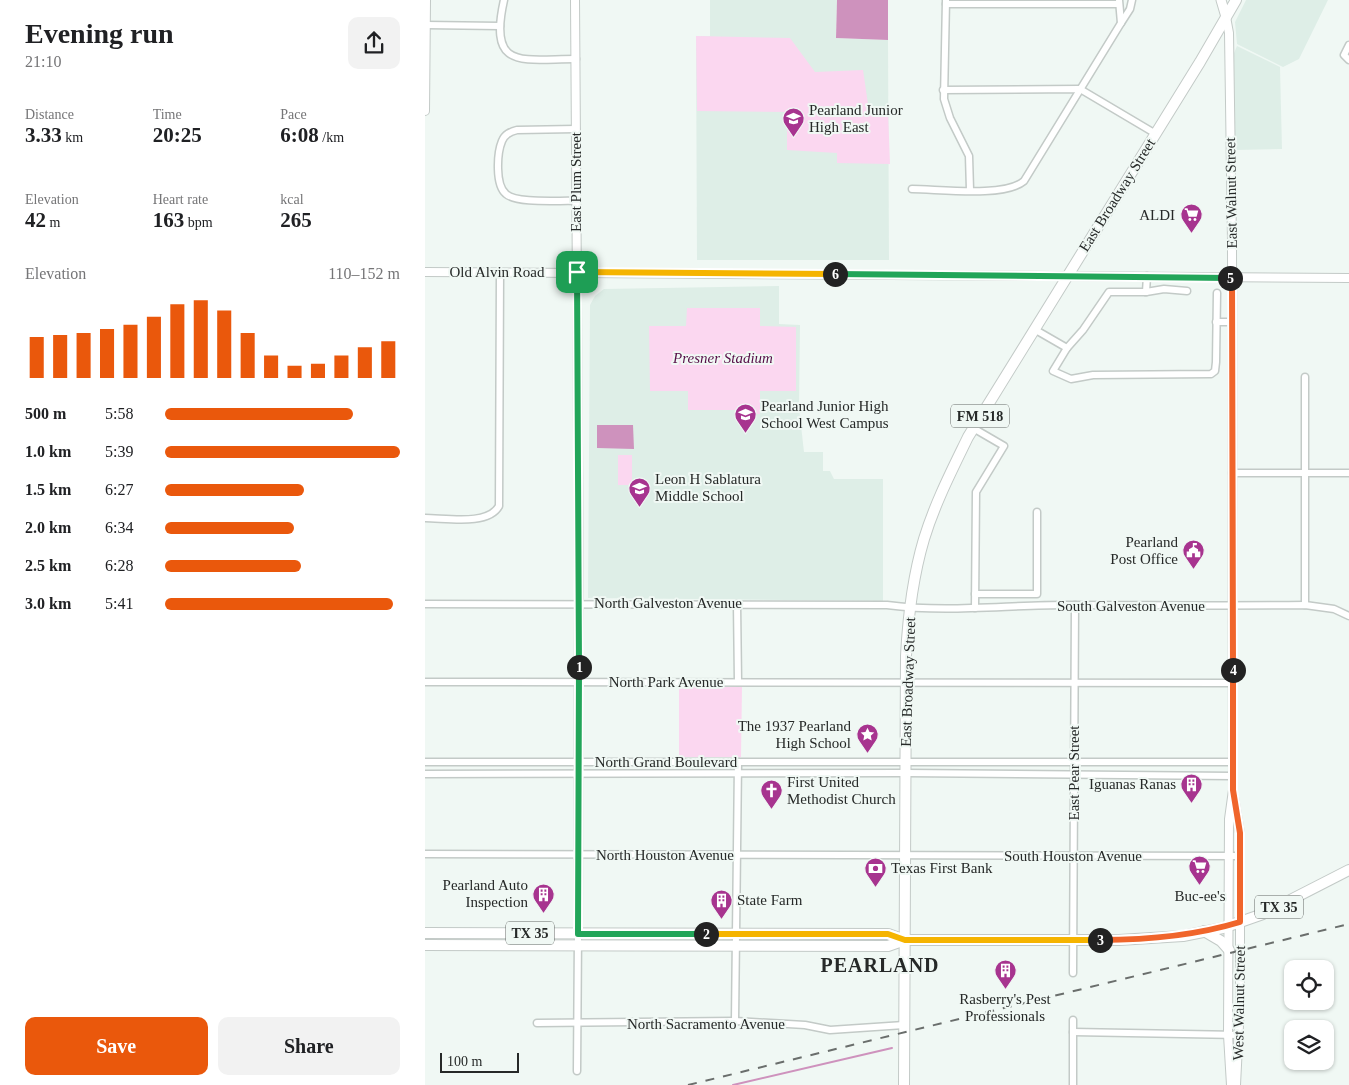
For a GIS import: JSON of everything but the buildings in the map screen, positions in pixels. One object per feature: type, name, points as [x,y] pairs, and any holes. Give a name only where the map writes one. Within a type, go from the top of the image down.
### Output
[{"type":"main road","points":[[1221,0],[1226,17]]},
{"type":"main road","name":"East Broadway Street","points":[[905,940],[906,682],[911,608],[917,570],[931,518],[973,428],[1236,0]]},
{"type":"main road","name":"TX 35","points":[[425,933],[888,934],[905,940],[1139,940],[1204,932],[1240,922],[1294,900],[1349,870]]},
{"type":"main road","points":[[1204,932],[1221,940],[1229,950]]},
{"type":"main road","name":"TX 35","points":[[425,945],[888,946],[905,940]]},
{"type":"main road","name":"FM 518","points":[[904,1085],[905,940]]},
{"type":"street","points":[[425,111],[426,0]]},
{"type":"street","points":[[504,0],[500,26],[502,46],[510,56],[521,59],[576,59]]},
{"type":"street","name":"East Plum Street","points":[[575,0],[579,603],[578,934]]},
{"type":"street","points":[[912,189],[999,190],[1015,186],[1023,181],[1130,9],[1132,0]]},
{"type":"street","points":[[970,190],[969,156],[945,107],[943,90],[946,2],[1119,2],[1121,23]]},
{"type":"street","name":"East Walnut Street","points":[[1226,17],[1229,50],[1233,473],[1233,790],[1229,819],[1229,925]]},
{"type":"street","points":[[425,25],[500,26]]},
{"type":"street","points":[[1349,45],[1344,55],[1349,60]]},
{"type":"street","points":[[943,90],[1080,90],[1155,134]]},
{"type":"street","points":[[576,129],[517,130],[509,132],[502,140],[499,152],[500,183],[505,194],[526,200],[576,201]]},
{"type":"street","name":"Old Alvin Road","points":[[425,272],[1349,278]]},
{"type":"street","points":[[425,518],[485,519],[496,512],[499,506],[500,272]]},
{"type":"street","points":[[1147,276],[1147,292]]},
{"type":"street","points":[[1187,291],[1164,289],[1147,292],[1109,292],[1083,330],[1067,348],[1053,372],[1071,379],[1093,375],[1211,374],[1215,371],[1216,362],[1217,293]]},
{"type":"street","points":[[1217,322],[1232,322]]},
{"type":"street","points":[[1034,329],[1067,348]]},
{"type":"street","points":[[1305,377],[1305,605]]},
{"type":"street","points":[[973,428],[1004,446],[975,492],[975,608]]},
{"type":"street","points":[[1233,473],[1349,473]]},
{"type":"street","points":[[975,594],[1037,594],[1037,512]]},
{"type":"street","name":"North Galveston Avenue","points":[[425,604],[887,605],[911,608]]},
{"type":"street","points":[[737,604],[738,682]]},
{"type":"street","name":"South Galveston Avenue","points":[[911,608],[1075,605],[1305,605],[1335,609],[1349,616]]},
{"type":"street","name":"East Pear Street","points":[[1073,973],[1075,605]]},
{"type":"street","name":"North Park Avenue","points":[[425,682],[1233,683]]},
{"type":"street","name":"North Grand Boulevard","points":[[425,762],[1233,762]]},
{"type":"street","points":[[735,1021],[738,762]]},
{"type":"street","name":"North Grand Boulevard","points":[[425,774],[906,773],[1233,776]]},
{"type":"street","name":"East Walnut Street","points":[[1233,790],[1240,833],[1240,922]]},
{"type":"street","name":"North Houston Avenue","points":[[425,854],[906,856]]},
{"type":"street","name":"South Houston Avenue","points":[[906,856],[1240,856]]},
{"type":"street","name":"West Walnut Street","points":[[1236,1085],[1239,1035],[1240,922]]},
{"type":"street","name":"West Walnut Street","points":[[1229,925],[1228,1035],[1231,1085]]},
{"type":"street","points":[[577,1071],[578,934]]},
{"type":"street","points":[[1073,1020],[1073,1085]]},
{"type":"street","name":"North Sacramento Avenue","points":[[537,1023],[735,1021],[805,1025],[830,1030],[904,1025]]},
{"type":"street","points":[[1073,1032],[1239,1035]]},
{"type":"shaded area","name":"Pearland Junior High East","points":[[710,0],[837,0],[836,38],[888,40],[889,260],[697,260],[696,36],[710,36]]},
{"type":"shaded area","points":[[837,0],[888,0],[888,40],[836,38]]},
{"type":"shaded area","points":[[1246,0],[1328,0],[1299,59],[1283,67],[1237,44],[1235,22]]},
{"type":"shaded area","points":[[1237,46],[1280,67],[1282,149],[1235,150],[1234,53]]},
{"type":"shaded area","name":"Pearland Junior High School West Campus","points":[[779,286],[779,324],[800,325],[799,408],[804,452],[823,452],[823,471],[830,471],[834,479],[883,479],[883,601],[588,598],[590,305],[595,296],[604,289]]},
{"type":"shaded area","points":[[597,425],[633,425],[634,449],[597,448]]},
{"type":"green space","points":[[696,36],[790,38],[815,72],[863,70],[869,111],[888,111],[890,164],[837,163],[837,153],[787,150],[787,112],[697,111]]},
{"type":"green space","name":"Presner Stadium","points":[[687,308],[760,308],[760,326],[796,327],[796,391],[760,391],[760,414],[749,414],[749,410],[688,410],[688,391],[650,391],[649,326],[686,326]]},
{"type":"green space","points":[[618,455],[632,455],[632,485],[618,485]]},
{"type":"green space","points":[[679,687],[742,687],[741,757],[679,757]]},
{"type":"waterway","points":[[733,1085],[892,1048]]},
{"type":"railway","points":[[688,1085],[1349,924]]},
{"type":"place","name":"Pearland Junior High East","points":[[793,138]]},
{"type":"place","name":"ALDI","points":[[1191,234]]},
{"type":"place","name":"Pearland Junior High School West Campus","points":[[745,434]]},
{"type":"place","name":"Leon H Sablatura Middle School","points":[[639,507]]},
{"type":"place","name":"Pearland Post Office","points":[[1194,570]]},
{"type":"place","name":"The 1937 Pearland High School","points":[[867,754]]},
{"type":"place","name":"Iguanas Ranas","points":[[1192,803]]},
{"type":"place","name":"First United Methodist Church","points":[[771,810]]},
{"type":"place","name":"Buc-ee's","points":[[1200,886]]},
{"type":"place","name":"Texas First Bank","points":[[875,887]]},
{"type":"place","name":"Pearland Auto Inspection","points":[[544,913]]},
{"type":"place","name":"State Farm","points":[[721,919]]},
{"type":"place","name":"Rasberry's Pest Professionals","points":[[1005,990]]},
{"type":"district","name":"PEARLAND","points":[[880,965]]},
{"type":"route","points":[[577,272],[1232,278],[1233,790],[1240,833],[1240,922],[1223,928],[1183,936],[1139,940],[905,940],[888,934],[578,934],[579,588],[577,272]]}]
